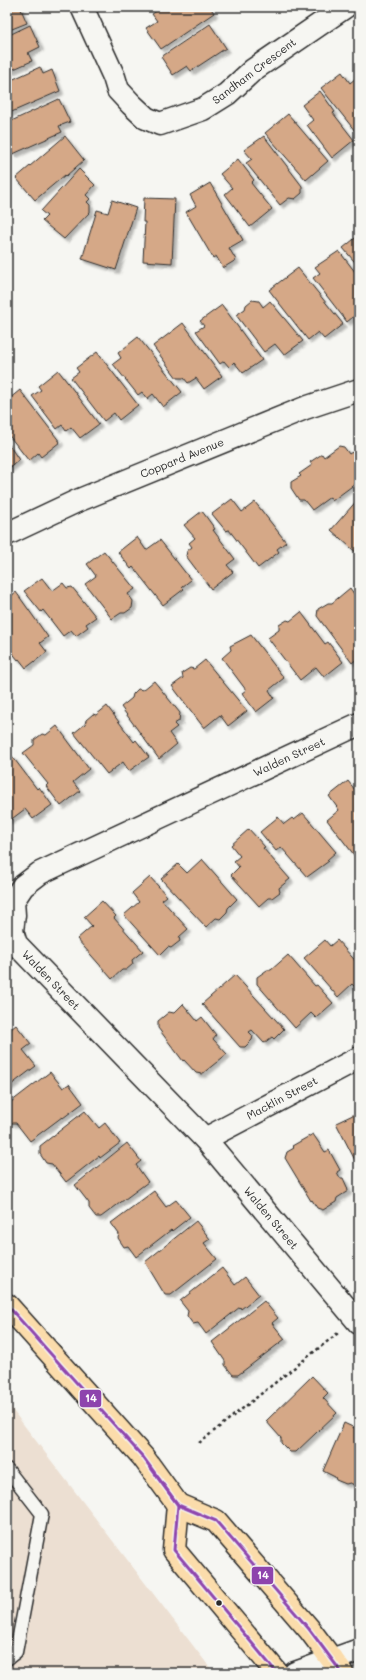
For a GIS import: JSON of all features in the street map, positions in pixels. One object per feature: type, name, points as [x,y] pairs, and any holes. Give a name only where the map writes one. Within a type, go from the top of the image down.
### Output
[{"type":"main road","points":[[7,1305],[143,1457],[178,1505],[216,1521],[309,1629],[337,1666]]},
{"type":"main road","points":[[178,1505],[174,1550],[277,1673]]},
{"type":"street","name":"Sandham Crescent","points":[[82,7],[114,77],[118,90],[146,118],[160,124],[203,110],[227,94],[253,70],[344,7]]},
{"type":"street","name":"Coppard Avenue","points":[[7,534],[77,501],[305,408],[359,390]]},
{"type":"street","name":"Walden Street","points":[[357,1321],[205,1139],[16,944],[12,931],[14,915],[13,901],[23,886],[40,873],[359,724]]},
{"type":"street","name":"Macklin Street","points":[[205,1139],[359,1058]]},
{"type":"street","points":[[295,1673],[337,1666],[359,1650]]},
{"type":"lane","points":[[7,1469],[42,1514],[16,1652],[7,1659]]},
{"type":"path","points":[[199,1443],[357,1321]]},
{"type":"shaded area","points":[[7,1403],[211,1669],[208,1673],[7,1673]]},
{"type":"building","points":[[7,7],[20,7],[27,23],[7,31]]},
{"type":"building","points":[[163,7],[210,7],[214,13],[161,49],[146,28],[157,21],[152,14]]},
{"type":"building","points":[[210,24],[226,48],[191,71],[187,66],[173,75],[161,57]]},
{"type":"building","points":[[30,25],[40,47],[28,53],[32,61],[7,72],[7,36]]},
{"type":"building","points":[[40,67],[43,74],[52,70],[60,91],[7,114],[7,82]]},
{"type":"building","points":[[342,72],[350,83],[357,77],[359,81],[359,136],[321,88]]},
{"type":"building","points":[[320,91],[335,112],[333,113],[354,140],[332,158],[307,125],[313,120],[302,105]]},
{"type":"building","points":[[59,99],[70,122],[59,126],[62,132],[13,154],[7,142],[7,123]]},
{"type":"building","points":[[288,114],[328,161],[306,180],[265,133]]},
{"type":"building","points":[[65,136],[84,160],[35,200],[16,178]]},
{"type":"building","points":[[264,136],[302,186],[302,193],[295,199],[289,198],[280,205],[246,163],[252,159],[244,150]]},
{"type":"building","points":[[238,159],[254,180],[251,183],[272,209],[250,227],[225,194],[232,188],[220,174]]},
{"type":"building","points":[[79,169],[95,185],[86,195],[90,199],[87,202],[90,205],[90,212],[64,239],[42,221],[47,216],[41,211]]},
{"type":"building","points":[[210,183],[243,240],[229,248],[236,260],[223,268],[216,256],[213,258],[186,212],[196,206],[190,195]]},
{"type":"building","points":[[144,198],[175,199],[172,263],[143,261],[145,222],[143,222]]},
{"type":"building","points":[[112,200],[136,208],[116,270],[82,259],[97,210],[108,213]]},
{"type":"building","points":[[359,235],[359,267],[343,248]]},
{"type":"building","points":[[339,251],[359,277],[359,296],[357,298],[359,301],[359,312],[347,322],[313,278],[320,273],[315,267]]},
{"type":"building","points":[[298,268],[343,324],[324,339],[318,332],[308,340],[269,290]]},
{"type":"building","points":[[252,300],[259,301],[263,307],[270,301],[303,341],[284,355],[275,344],[264,352],[236,315],[245,309],[246,305]]},
{"type":"building","points":[[222,305],[262,360],[243,373],[234,362],[229,367],[224,361],[220,364],[196,331],[204,326],[200,321]]},
{"type":"building","points":[[183,323],[222,376],[204,389],[196,378],[188,383],[184,378],[177,378],[153,346]]},
{"type":"building","points":[[138,337],[182,392],[163,407],[153,394],[147,399],[142,392],[138,395],[113,364],[121,358],[118,353]]},
{"type":"building","points":[[97,352],[138,405],[119,420],[114,413],[104,421],[71,378],[79,372],[76,368]]},
{"type":"building","points":[[58,370],[99,424],[80,438],[71,427],[66,431],[62,425],[57,429],[32,396],[41,390],[38,386]]},
{"type":"building","points":[[20,390],[60,442],[41,457],[38,453],[29,461],[7,433],[7,398],[9,399]]},
{"type":"building","points":[[7,442],[19,460],[7,470]]},
{"type":"building","points":[[339,446],[344,447],[349,454],[352,452],[359,463],[359,481],[332,501],[330,497],[312,510],[304,500],[299,500],[291,488],[291,482],[301,476],[299,474],[312,465],[310,462],[322,454],[324,457]]},
{"type":"building","points":[[359,498],[359,555],[331,530]]},
{"type":"building","points":[[232,499],[242,512],[255,502],[286,542],[277,549],[279,552],[258,568],[229,530],[226,531],[212,514]]},
{"type":"building","points":[[202,511],[215,529],[213,530],[235,559],[227,565],[233,572],[211,589],[186,556],[187,551],[192,547],[189,543],[195,538],[184,525]]},
{"type":"building","points":[[137,537],[146,550],[160,540],[191,580],[182,587],[184,589],[163,605],[133,567],[131,569],[118,552]]},
{"type":"building","points":[[104,551],[135,589],[128,594],[133,601],[132,608],[112,619],[85,584],[96,576],[87,564]]},
{"type":"building","points":[[42,578],[52,591],[63,583],[67,588],[72,587],[96,617],[86,624],[88,627],[76,636],[71,630],[63,636],[43,610],[41,612],[24,591]]},
{"type":"building","points":[[350,588],[359,601],[359,657],[352,663],[317,616],[318,609],[328,603],[332,603]]},
{"type":"building","points":[[16,592],[48,637],[40,643],[47,652],[26,668],[7,646],[7,599]]},
{"type":"building","points":[[301,612],[325,644],[328,642],[343,662],[324,677],[316,667],[300,680],[268,638],[279,630],[279,625],[287,620],[290,621]]},
{"type":"building","points":[[251,635],[284,678],[269,690],[274,698],[256,712],[242,693],[246,690],[222,658],[231,650],[230,646]]},
{"type":"building","points":[[205,660],[247,711],[228,726],[220,715],[204,728],[172,686],[183,678],[182,673],[190,668],[194,669]]},
{"type":"building","points":[[154,681],[180,713],[179,721],[174,724],[177,727],[169,733],[177,744],[159,759],[121,707],[132,698],[133,694],[138,689],[143,690]]},
{"type":"building","points":[[107,706],[134,742],[136,740],[149,757],[129,771],[123,762],[107,774],[74,733],[85,724],[86,720],[93,714],[96,715]]},
{"type":"building","points":[[57,726],[89,769],[73,782],[80,791],[61,806],[46,786],[48,784],[23,753],[34,745],[34,740],[42,734],[46,735]]},
{"type":"building","points":[[12,756],[37,789],[39,787],[52,805],[33,819],[25,809],[9,821],[7,819],[7,759]]},
{"type":"building","points":[[348,781],[359,795],[358,860],[327,820],[339,810],[329,796]]},
{"type":"building","points":[[303,813],[336,852],[327,860],[329,861],[307,877],[281,847],[276,851],[260,832],[278,817],[284,824],[292,818],[294,820]]},
{"type":"building","points":[[249,829],[265,847],[263,848],[290,879],[279,888],[280,892],[272,898],[268,898],[259,906],[231,875],[239,867],[234,861],[240,856],[231,845]]},
{"type":"building","points":[[202,859],[237,899],[220,919],[216,918],[206,927],[161,879],[178,864],[187,873]]},
{"type":"building","points":[[150,877],[167,896],[162,900],[188,929],[179,937],[180,941],[171,948],[168,947],[160,955],[124,915],[139,902],[132,893]]},
{"type":"building","points":[[102,901],[116,916],[114,918],[143,951],[132,960],[133,964],[126,970],[122,970],[112,979],[77,939],[92,926],[84,917]]},
{"type":"building","points":[[325,940],[330,946],[337,940],[359,965],[359,991],[352,984],[338,997],[304,958]]},
{"type":"building","points":[[288,955],[315,986],[317,985],[333,1003],[316,1018],[311,1013],[295,1028],[257,984],[257,977],[267,970],[271,970]]},
{"type":"building","points":[[235,975],[284,1029],[274,1039],[272,1037],[264,1043],[252,1030],[249,1032],[253,1036],[252,1040],[245,1047],[240,1047],[202,1004]]},
{"type":"building","points":[[183,1004],[197,1021],[202,1017],[216,1035],[213,1039],[227,1054],[202,1074],[196,1073],[184,1060],[183,1061],[158,1028],[158,1021],[169,1012],[174,1013]]},
{"type":"building","points":[[16,1025],[31,1044],[23,1050],[36,1066],[7,1088],[7,1032]]},
{"type":"building","points":[[50,1072],[63,1088],[69,1084],[83,1103],[30,1141],[16,1123],[11,1123],[7,1118],[7,1105]]},
{"type":"building","points":[[85,1111],[99,1128],[105,1123],[120,1143],[100,1158],[99,1156],[66,1182],[52,1164],[46,1163],[40,1154],[40,1146]]},
{"type":"building","points":[[357,1113],[359,1117],[359,1168],[336,1123]]},
{"type":"building","points":[[313,1134],[325,1152],[329,1150],[340,1170],[337,1172],[340,1178],[343,1178],[348,1191],[337,1198],[336,1202],[323,1210],[317,1208],[312,1200],[311,1201],[285,1158],[287,1152],[294,1148],[292,1146]]},
{"type":"building","points":[[127,1143],[141,1161],[136,1165],[148,1182],[101,1217],[96,1217],[89,1208],[89,1203],[75,1185]]},
{"type":"building","points":[[154,1191],[166,1207],[176,1200],[190,1217],[136,1257],[128,1246],[124,1247],[118,1238],[119,1234],[111,1223]]},
{"type":"building","points":[[196,1221],[210,1239],[204,1243],[217,1259],[171,1295],[165,1295],[145,1262]]},
{"type":"building","points":[[222,1268],[235,1285],[245,1277],[259,1295],[241,1309],[240,1307],[206,1334],[198,1323],[193,1324],[187,1316],[188,1311],[180,1301]]},
{"type":"building","points":[[264,1301],[278,1318],[272,1323],[285,1339],[238,1375],[233,1375],[225,1365],[225,1361],[212,1342]]},
{"type":"building","points":[[312,1376],[328,1393],[323,1398],[337,1413],[296,1452],[290,1452],[281,1443],[281,1438],[266,1421]]},
{"type":"building","points":[[344,1423],[359,1430],[359,1487],[350,1483],[346,1484],[336,1480],[335,1477],[323,1471]]},
{"type":"transit line","name":"14","points":[[7,1305],[143,1457],[178,1505],[216,1521],[309,1629],[342,1673]]},
{"type":"transit line","name":"14","points":[[158,1478],[178,1505],[174,1550],[277,1673]]}]
